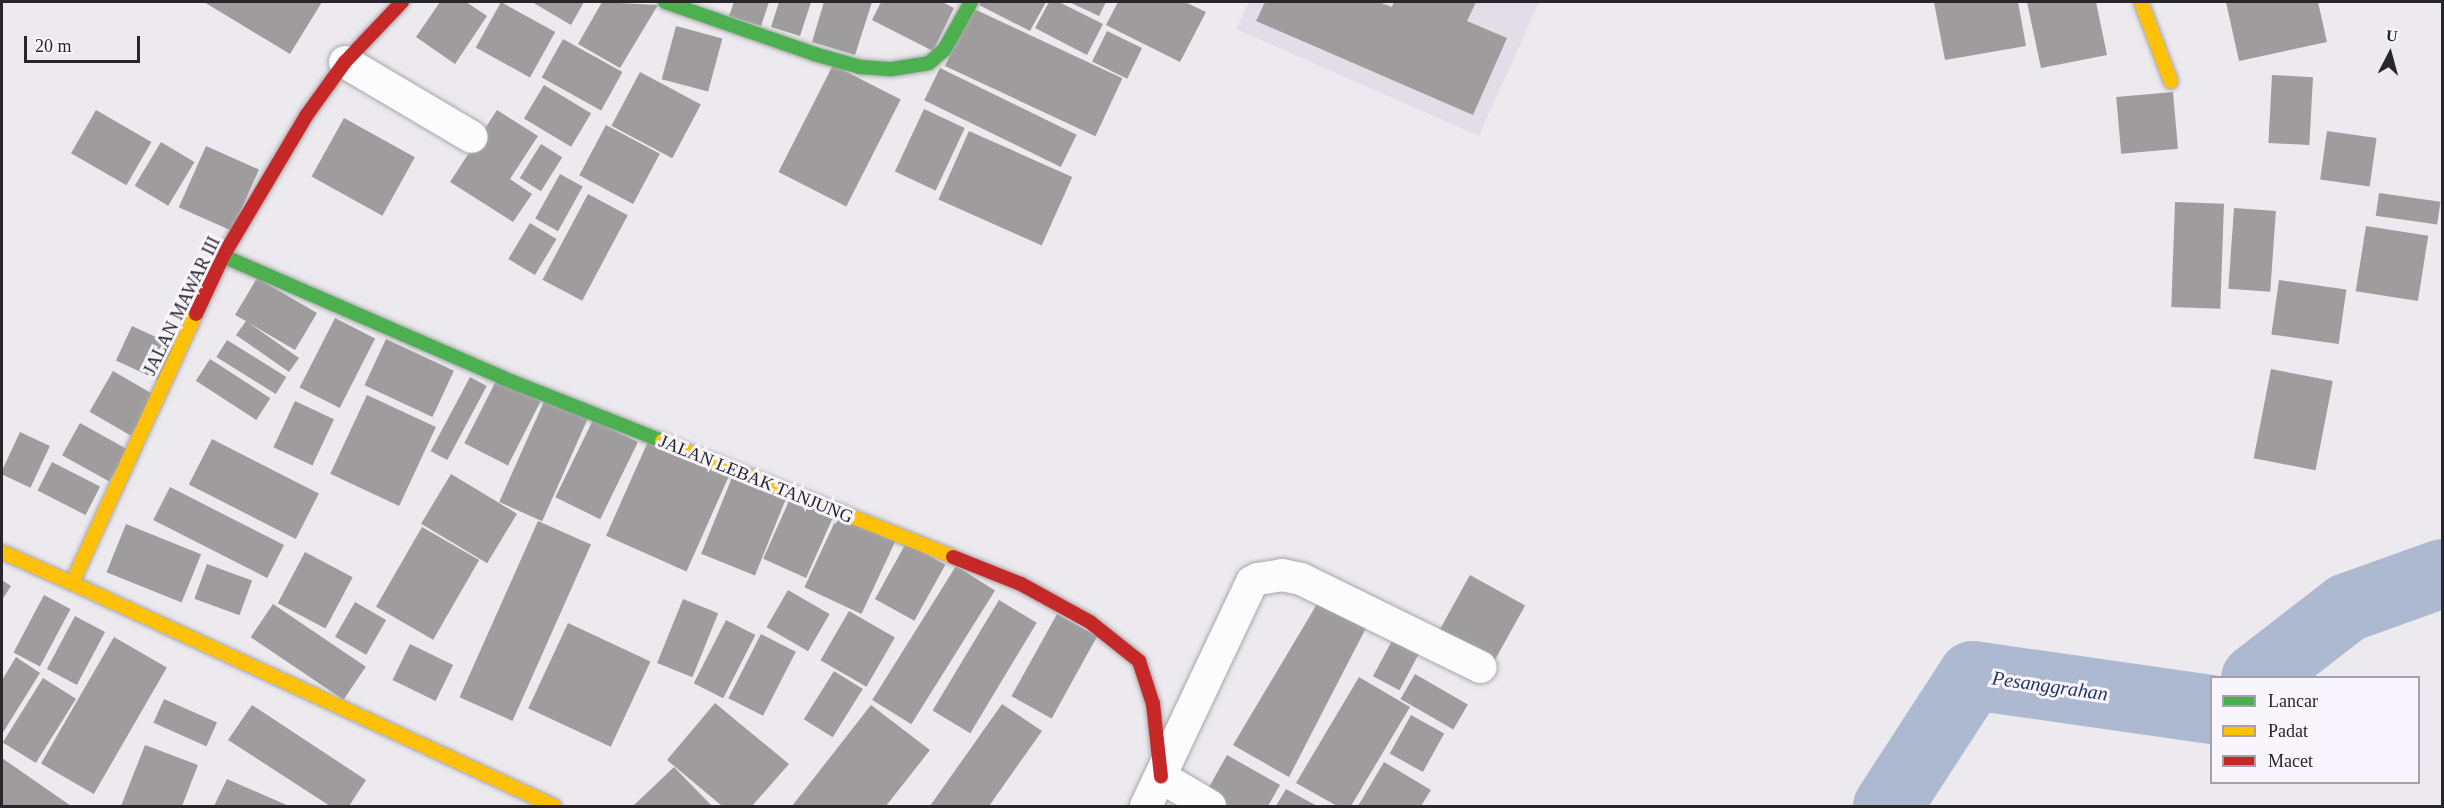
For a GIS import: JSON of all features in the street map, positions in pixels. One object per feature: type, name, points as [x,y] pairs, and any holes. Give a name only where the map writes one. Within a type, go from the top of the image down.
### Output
[{"type":"street","name":"JALAN MAWAR III","points":[[72,584],[223,256],[306,116],[345,62],[402,2]]},
{"type":"street","points":[[665,2],[860,68],[892,69],[929,63],[944,50],[970,2]]},
{"type":"street","points":[[2140,2],[2171,82]]},
{"type":"street","points":[[345,62],[472,137]]},
{"type":"street","name":"JALAN LEBAK TANJUNG","points":[[223,256],[503,378],[1031,589],[1090,622],[1139,661],[1153,704],[1161,777]]},
{"type":"street","points":[[2,552],[554,807]]},
{"type":"street","points":[[1146,807],[1252,582],[1258,579],[1282,575],[1301,579],[1481,667]]},
{"type":"street","points":[[1161,777],[1210,807]]},
{"type":"shaded area","points":[[1249,2],[1539,2],[1479,136],[1236,29]]},
{"type":"building","points":[[204,2],[322,2],[290,54]]},
{"type":"building","points":[[440,2],[466,2],[487,16],[455,64],[416,37]]},
{"type":"building","points":[[501,2],[555,32],[530,78],[476,47]]},
{"type":"building","points":[[532,2],[584,2],[571,25]]},
{"type":"building","points":[[602,2],[658,5],[620,68],[578,44]]},
{"type":"building","points":[[734,2],[769,2],[761,26],[729,16]]},
{"type":"building","points":[[779,2],[811,2],[800,36],[771,27]]},
{"type":"building","points":[[824,2],[872,2],[855,55],[812,42]]},
{"type":"building","points":[[881,2],[942,2],[954,8],[933,51],[872,20]]},
{"type":"building","points":[[981,2],[1046,2],[1030,31],[979,5]]},
{"type":"building","points":[[1049,2],[1059,2],[1103,24],[1087,55],[1035,28]]},
{"type":"building","points":[[1069,2],[1106,2],[1099,16]]},
{"type":"building","points":[[1118,2],[1185,2],[1206,12],[1180,62],[1106,25]]},
{"type":"building","points":[[1265,2],[1379,2],[1392,7],[1394,2],[1476,2],[1467,21],[1507,38],[1473,115],[1256,21]]},
{"type":"building","points":[[1934,2],[2018,2],[2026,46],[1945,60]]},
{"type":"building","points":[[2027,2],[2096,2],[2107,55],[2041,68]]},
{"type":"building","points":[[2226,2],[2318,2],[2327,42],[2239,61]]},
{"type":"building","points":[[972,8],[1122,78],[1095,136],[945,66]]},
{"type":"building","points":[[676,26],[722,38],[708,92],[662,79]]},
{"type":"building","points":[[1107,31],[1142,48],[1127,79],[1092,62]]},
{"type":"building","points":[[563,39],[622,72],[601,110],[542,77]]},
{"type":"building","points":[[833,65],[901,100],[846,206],[779,172]]},
{"type":"building","points":[[940,68],[1077,135],[1061,167],[924,100]]},
{"type":"building","points":[[640,72],[701,104],[672,158],[611,126]]},
{"type":"building","points":[[2272,75],[2313,77],[2309,145],[2268,143]]},
{"type":"building","points":[[544,85],[591,113],[571,147],[524,118]]},
{"type":"building","points":[[2173,92],[2178,149],[2121,154],[2116,97]]},
{"type":"building","points":[[924,109],[965,128],[936,191],[895,172]]},
{"type":"building","points":[[96,110],[151,142],[126,185],[71,153]]},
{"type":"building","points":[[497,110],[538,136],[510,179],[532,194],[513,222],[450,182]]},
{"type":"building","points":[[344,118],[415,157],[382,216],[312,177]]},
{"type":"building","points":[[606,125],[660,154],[633,204],[579,175]]},
{"type":"building","points":[[969,131],[1072,177],[1042,245],[938,200]]},
{"type":"building","points":[[2327,131],[2377,138],[2370,186],[2320,180]]},
{"type":"building","points":[[161,142],[194,162],[168,206],[135,186]]},
{"type":"building","points":[[541,144],[562,157],[541,191],[520,178]]},
{"type":"building","points":[[206,146],[259,170],[232,231],[179,207]]},
{"type":"building","points":[[560,174],[583,187],[558,231],[535,219]]},
{"type":"building","points":[[2379,193],[2440,202],[2437,224],[2376,216]]},
{"type":"building","points":[[588,194],[628,215],[582,301],[542,280]]},
{"type":"building","points":[[2175,202],[2224,204],[2220,309],[2171,307]]},
{"type":"building","points":[[2234,208],[2276,211],[2270,292],[2228,289]]},
{"type":"building","points":[[530,223],[557,239],[535,275],[508,259]]},
{"type":"building","points":[[2366,226],[2428,236],[2418,301],[2356,291]]},
{"type":"building","points":[[257,278],[317,313],[295,350],[249,323],[299,358],[289,372],[236,335],[246,321],[235,315]]},
{"type":"building","points":[[2279,280],[2346,289],[2339,344],[2271,334]]},
{"type":"building","points":[[335,318],[375,338],[340,408],[300,387]]},
{"type":"building","points":[[132,326],[175,346],[159,380],[116,360]]},
{"type":"building","points":[[386,339],[454,371],[432,417],[364,385]]},
{"type":"building","points":[[227,340],[286,377],[276,394],[216,357]]},
{"type":"building","points":[[210,359],[270,398],[256,420],[196,381]]},
{"type":"building","points":[[2271,369],[2333,381],[2315,470],[2254,458]]},
{"type":"building","points":[[113,371],[155,395],[131,436],[90,412]]},
{"type":"building","points":[[470,377],[487,386],[447,460],[431,451]]},
{"type":"building","points":[[497,379],[541,401],[508,465],[464,443]]},
{"type":"building","points":[[367,395],[436,427],[399,506],[330,474]]},
{"type":"building","points":[[546,397],[589,416],[542,521],[499,502]]},
{"type":"building","points":[[295,401],[334,419],[312,465],[273,447]]},
{"type":"building","points":[[593,420],[638,442],[600,519],[555,497]]},
{"type":"building","points":[[80,423],[127,449],[109,482],[62,455]]},
{"type":"building","points":[[20,432],[50,446],[30,488],[2,474]]},
{"type":"building","points":[[650,437],[730,473],[686,571],[606,536]]},
{"type":"building","points":[[212,439],[319,493],[296,539],[189,484]]},
{"type":"building","points":[[52,462],[100,487],[86,515],[37,491]]},
{"type":"building","points":[[451,474],[517,514],[487,563],[421,524]]},
{"type":"building","points":[[733,475],[787,497],[755,576],[701,554]]},
{"type":"building","points":[[170,487],[284,545],[267,578],[153,520]]},
{"type":"building","points":[[792,494],[835,513],[806,578],[763,559]]},
{"type":"building","points":[[839,513],[896,540],[861,614],[804,587]]},
{"type":"building","points":[[538,521],[591,545],[512,721],[459,697]]},
{"type":"building","points":[[126,524],[201,554],[182,603],[107,572]]},
{"type":"building","points":[[422,527],[479,560],[433,640],[376,607]]},
{"type":"building","points":[[906,543],[945,565],[914,621],[875,599]]},
{"type":"building","points":[[305,552],[353,577],[325,629],[278,603]]},
{"type":"building","points":[[207,564],[252,580],[239,615],[194,599]]},
{"type":"building","points":[[956,566],[995,590],[911,724],[872,700]]},
{"type":"building","points":[[1470,575],[1525,606],[1494,662],[1439,631]]},
{"type":"building","points":[[2,580],[11,586],[2,600]]},
{"type":"building","points":[[788,590],[830,614],[808,651],[766,627]]},
{"type":"building","points":[[44,595],[70,609],[40,666],[13,652]]},
{"type":"building","points":[[683,599],[718,613],[692,677],[657,663]]},
{"type":"building","points":[[999,600],[1037,623],[970,733],[933,711]]},
{"type":"building","points":[[355,602],[386,620],[366,655],[335,637]]},
{"type":"building","points":[[273,604],[366,667],[343,700],[251,637]]},
{"type":"building","points":[[1317,604],[1366,628],[1289,777],[1233,745]]},
{"type":"building","points":[[849,611],[895,638],[866,687],[820,660]]},
{"type":"building","points":[[1057,614],[1097,636],[1052,719],[1011,696]]},
{"type":"building","points":[[75,616],[105,632],[77,685],[47,669]]},
{"type":"building","points":[[726,620],[755,635],[723,698],[694,683]]},
{"type":"building","points":[[568,623],[650,661],[611,747],[528,708]]},
{"type":"building","points":[[1396,633],[1422,647],[1399,690],[1373,676]]},
{"type":"building","points":[[761,634],[796,652],[763,716],[728,698]]},
{"type":"building","points":[[114,637],[167,668],[94,794],[41,763]]},
{"type":"building","points":[[410,644],[453,665],[436,701],[392,680]]},
{"type":"building","points":[[16,657],[40,673],[2,734],[2,680]]},
{"type":"building","points":[[834,671],[863,689],[833,737],[804,719]]},
{"type":"building","points":[[1415,674],[1468,704],[1453,730],[1400,699]]},
{"type":"building","points":[[1359,677],[1410,707],[1351,806],[1337,806],[1296,783]]},
{"type":"building","points":[[43,678],[76,699],[36,763],[3,742]]},
{"type":"building","points":[[164,699],[217,723],[206,746],[153,723]]},
{"type":"building","points":[[715,703],[789,764],[752,806],[722,806],[667,760]]},
{"type":"building","points":[[1002,704],[1042,731],[989,806],[930,806]]},
{"type":"building","points":[[252,705],[366,780],[349,806],[330,806],[228,740]]},
{"type":"building","points":[[871,705],[930,750],[886,806],[792,806]]},
{"type":"building","points":[[1411,715],[1444,733],[1423,772],[1390,753]]},
{"type":"building","points":[[145,745],[198,765],[182,806],[121,806]]},
{"type":"building","points":[[1227,755],[1280,785],[1268,806],[1223,806],[1204,796]]},
{"type":"building","points":[[2,758],[71,806],[2,806]]},
{"type":"building","points":[[1384,762],[1431,790],[1421,806],[1358,806]]},
{"type":"building","points":[[674,767],[712,806],[633,806]]},
{"type":"building","points":[[227,779],[289,806],[214,806]]},
{"type":"building","points":[[1286,789],[1317,806],[1276,806]]},
{"type":"waterway","name":"Pesanggrahan","points":[[2258,676],[2347,607],[2442,573]]},
{"type":"waterway","name":"Pesanggrahan","points":[[1887,806],[1972,675],[2210,709]]},
{"type":"traffic: fast","points":[[665,2],[814,54],[860,67],[892,69],[929,63],[944,50],[971,2]]},
{"type":"traffic: fast","points":[[223,256],[503,378],[662,441]]},
{"type":"traffic: slow","points":[[2141,2],[2171,82]]},
{"type":"traffic: slow","points":[[2,552],[72,583],[196,314]]},
{"type":"traffic: slow","points":[[662,441],[953,557]]},
{"type":"traffic: slow","points":[[72,583],[554,806]]},
{"type":"traffic: jam","points":[[196,314],[223,256],[306,116],[345,62],[402,2]]},
{"type":"traffic: jam","points":[[953,557],[1021,584],[1090,622],[1139,661],[1153,704],[1161,777]]}]
